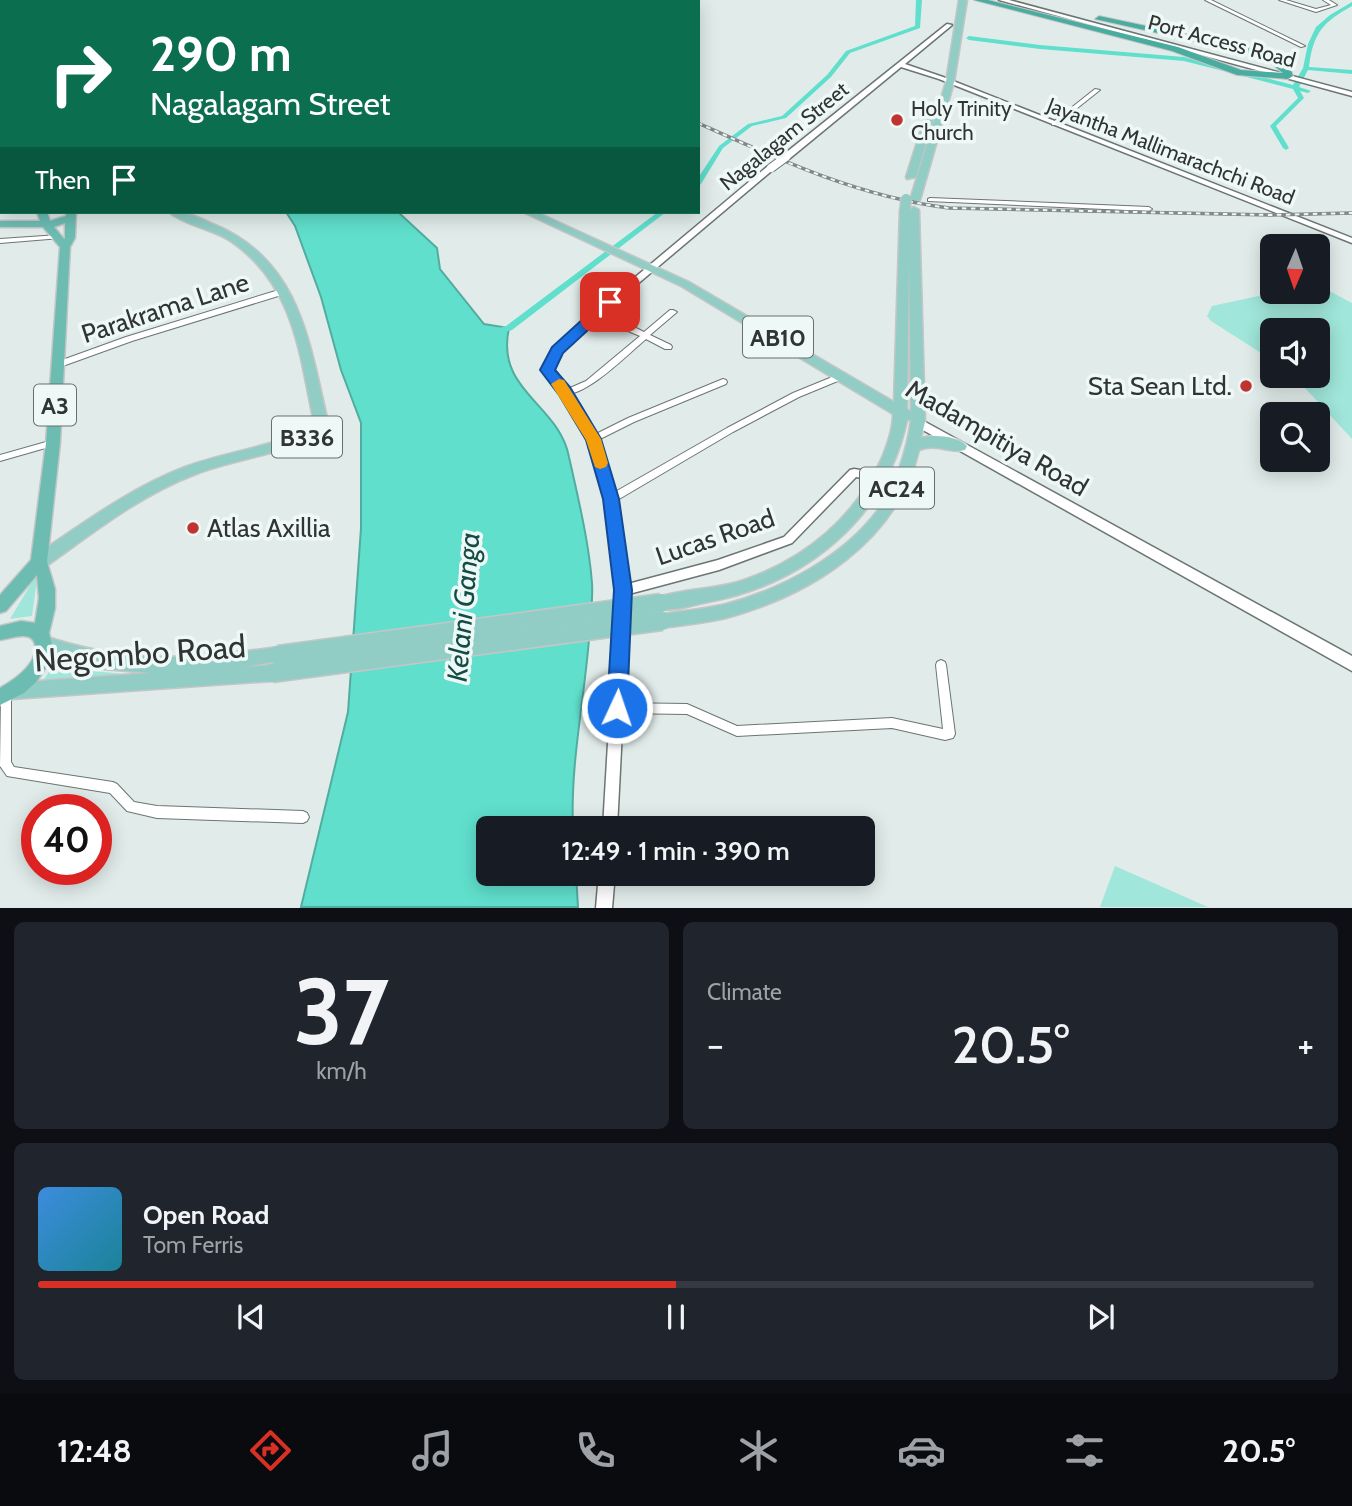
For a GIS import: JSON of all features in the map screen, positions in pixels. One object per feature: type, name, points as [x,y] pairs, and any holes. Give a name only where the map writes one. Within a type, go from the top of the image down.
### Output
[{"type":"highway","points":[[978,0],[1175,49],[1240,73],[1266,71],[1288,74]]},
{"type":"highway","points":[[1016,0],[1265,56],[1288,74]]},
{"type":"highway","points":[[1265,56],[1272,64],[1266,71]]},
{"type":"highway","points":[[0,224],[46,216],[59,223],[69,214]]},
{"type":"highway","name":"A3","points":[[42,640],[46,618],[47,575],[39,562],[53,443],[62,242],[70,238],[70,214]]},
{"type":"highway","points":[[46,216],[62,242]]},
{"type":"highway","points":[[0,606],[39,562]]},
{"type":"highway","points":[[0,633],[25,629],[42,640],[43,658],[38,668],[29,679],[6,694]]},
{"type":"main road","name":"AC24","points":[[946,80],[949,24],[961,0]]},
{"type":"main road","name":"AC24","points":[[880,477],[895,444],[901,412],[910,205],[946,80],[961,0]]},
{"type":"main road","name":"Port Access Road","points":[[1002,0],[1266,71]]},
{"type":"main road","name":"Port Access Road","points":[[1016,0],[1266,71]]},
{"type":"main road","name":"Port Access Road","points":[[1288,74],[1352,92]]},
{"type":"main road","name":"AC24","points":[[910,205],[918,422],[914,446]]},
{"type":"main road","name":"B336","points":[[39,562],[104,517],[190,471],[307,437],[319,429],[320,418],[298,319],[275,273],[237,240],[178,214]]},
{"type":"main road","name":"Madampitiya Road","points":[[536,214],[651,268],[735,312],[960,446],[1352,664]]},
{"type":"main road","points":[[880,400],[892,401],[902,395]]},
{"type":"main road","points":[[914,446],[931,440],[960,446]]},
{"type":"main road","name":"Negombo Road","points":[[6,694],[272,673],[725,611],[793,587],[850,549],[884,513],[914,446]]},
{"type":"main road","name":"Negombo Road","points":[[42,640],[94,661],[127,666],[172,666],[278,655],[717,594],[783,572],[836,537],[866,503],[880,477]]},
{"type":"street","points":[[1207,0],[1303,46]]},
{"type":"street","points":[[1281,0],[1316,11],[1335,5],[1325,0]]},
{"type":"street","name":"Nagalagam Street","points":[[566,393],[548,370],[551,360],[593,317],[949,24]]},
{"type":"street","name":"Jayantha Mallimarachchi Road","points":[[899,64],[946,80],[1352,241]]},
{"type":"street","points":[[1054,124],[1097,90]]},
{"type":"street","points":[[930,200],[1149,209]]},
{"type":"street","points":[[0,241],[62,242]]},
{"type":"street","name":"Parakrama Lane","points":[[57,365],[130,339],[285,291]]},
{"type":"street","points":[[611,816],[623,590],[611,499],[593,439],[566,393],[589,383],[643,334],[673,313]]},
{"type":"street","points":[[593,317],[643,334],[668,347]]},
{"type":"street","points":[[611,499],[730,430],[796,395],[842,376]]},
{"type":"street","points":[[593,439],[723,382]]},
{"type":"street","points":[[0,458],[53,443]]},
{"type":"street","name":"Lucas Road","points":[[623,590],[719,565],[788,540],[854,473],[880,477]]},
{"type":"street","points":[[617,708],[687,709],[737,731],[892,723],[946,735],[941,665]]},
{"type":"street","points":[[6,694],[5,764],[11,772],[113,788],[131,807],[157,812],[303,817]]},
{"type":"street","points":[[604,908],[606,886]]},
{"type":"shaded area","points":[[1330,291],[1352,303],[1352,439],[1330,415],[1330,402],[1318,402],[1305,388],[1330,388],[1330,318],[1260,318],[1260,352],[1211,321],[1207,316],[1212,306],[1260,296],[1260,304],[1330,304]]},
{"type":"shaded area","points":[[38,572],[32,616],[10,619]]},
{"type":"shaded area","points":[[57,660],[93,671],[135,675],[42,682]]},
{"type":"shaded area","points":[[1115,866],[1208,907],[1100,907]]},
{"type":"water","name":"Kelani Ganga","points":[[287,214],[400,214],[437,248],[440,269],[484,324],[509,328],[507,349],[511,367],[519,383],[563,439],[583,520],[592,588],[588,651],[576,752],[573,816],[476,816],[476,886],[577,886],[578,907],[301,907],[348,712],[361,528],[361,423],[341,370],[321,297],[295,226]]},
{"type":"waterway","points":[[700,181],[721,147],[750,125],[784,117],[829,76],[848,52],[918,27],[919,0]]},
{"type":"waterway","points":[[1306,68],[1310,44],[1318,28],[1331,16],[1352,4]]},
{"type":"waterway","points":[[969,38],[1184,59],[1295,88]]},
{"type":"waterway","points":[[1295,88],[1306,68]]},
{"type":"waterway","points":[[1306,68],[1352,72]]},
{"type":"waterway","points":[[1286,148],[1273,126],[1301,98],[1295,88]]},
{"type":"waterway","points":[[1295,88],[1308,91]]},
{"type":"waterway","points":[[499,331],[509,328],[659,214]]},
{"type":"railway","points":[[700,124],[790,163],[852,186],[916,203],[949,208],[1271,215],[1352,213]]},
{"type":"slow traffic","points":[[559,384],[593,439],[600,463]]},
{"type":"place","name":"Holy Trinity Church","points":[[897,120]]},
{"type":"place","name":"Sta Sean Ltd.","points":[[1246,386]]},
{"type":"place","name":"Atlas Axillia","points":[[193,528]]},
{"type":"route","points":[[610,302],[557,351],[548,370],[565,391],[593,439],[611,499],[623,590],[617,708]]}]
